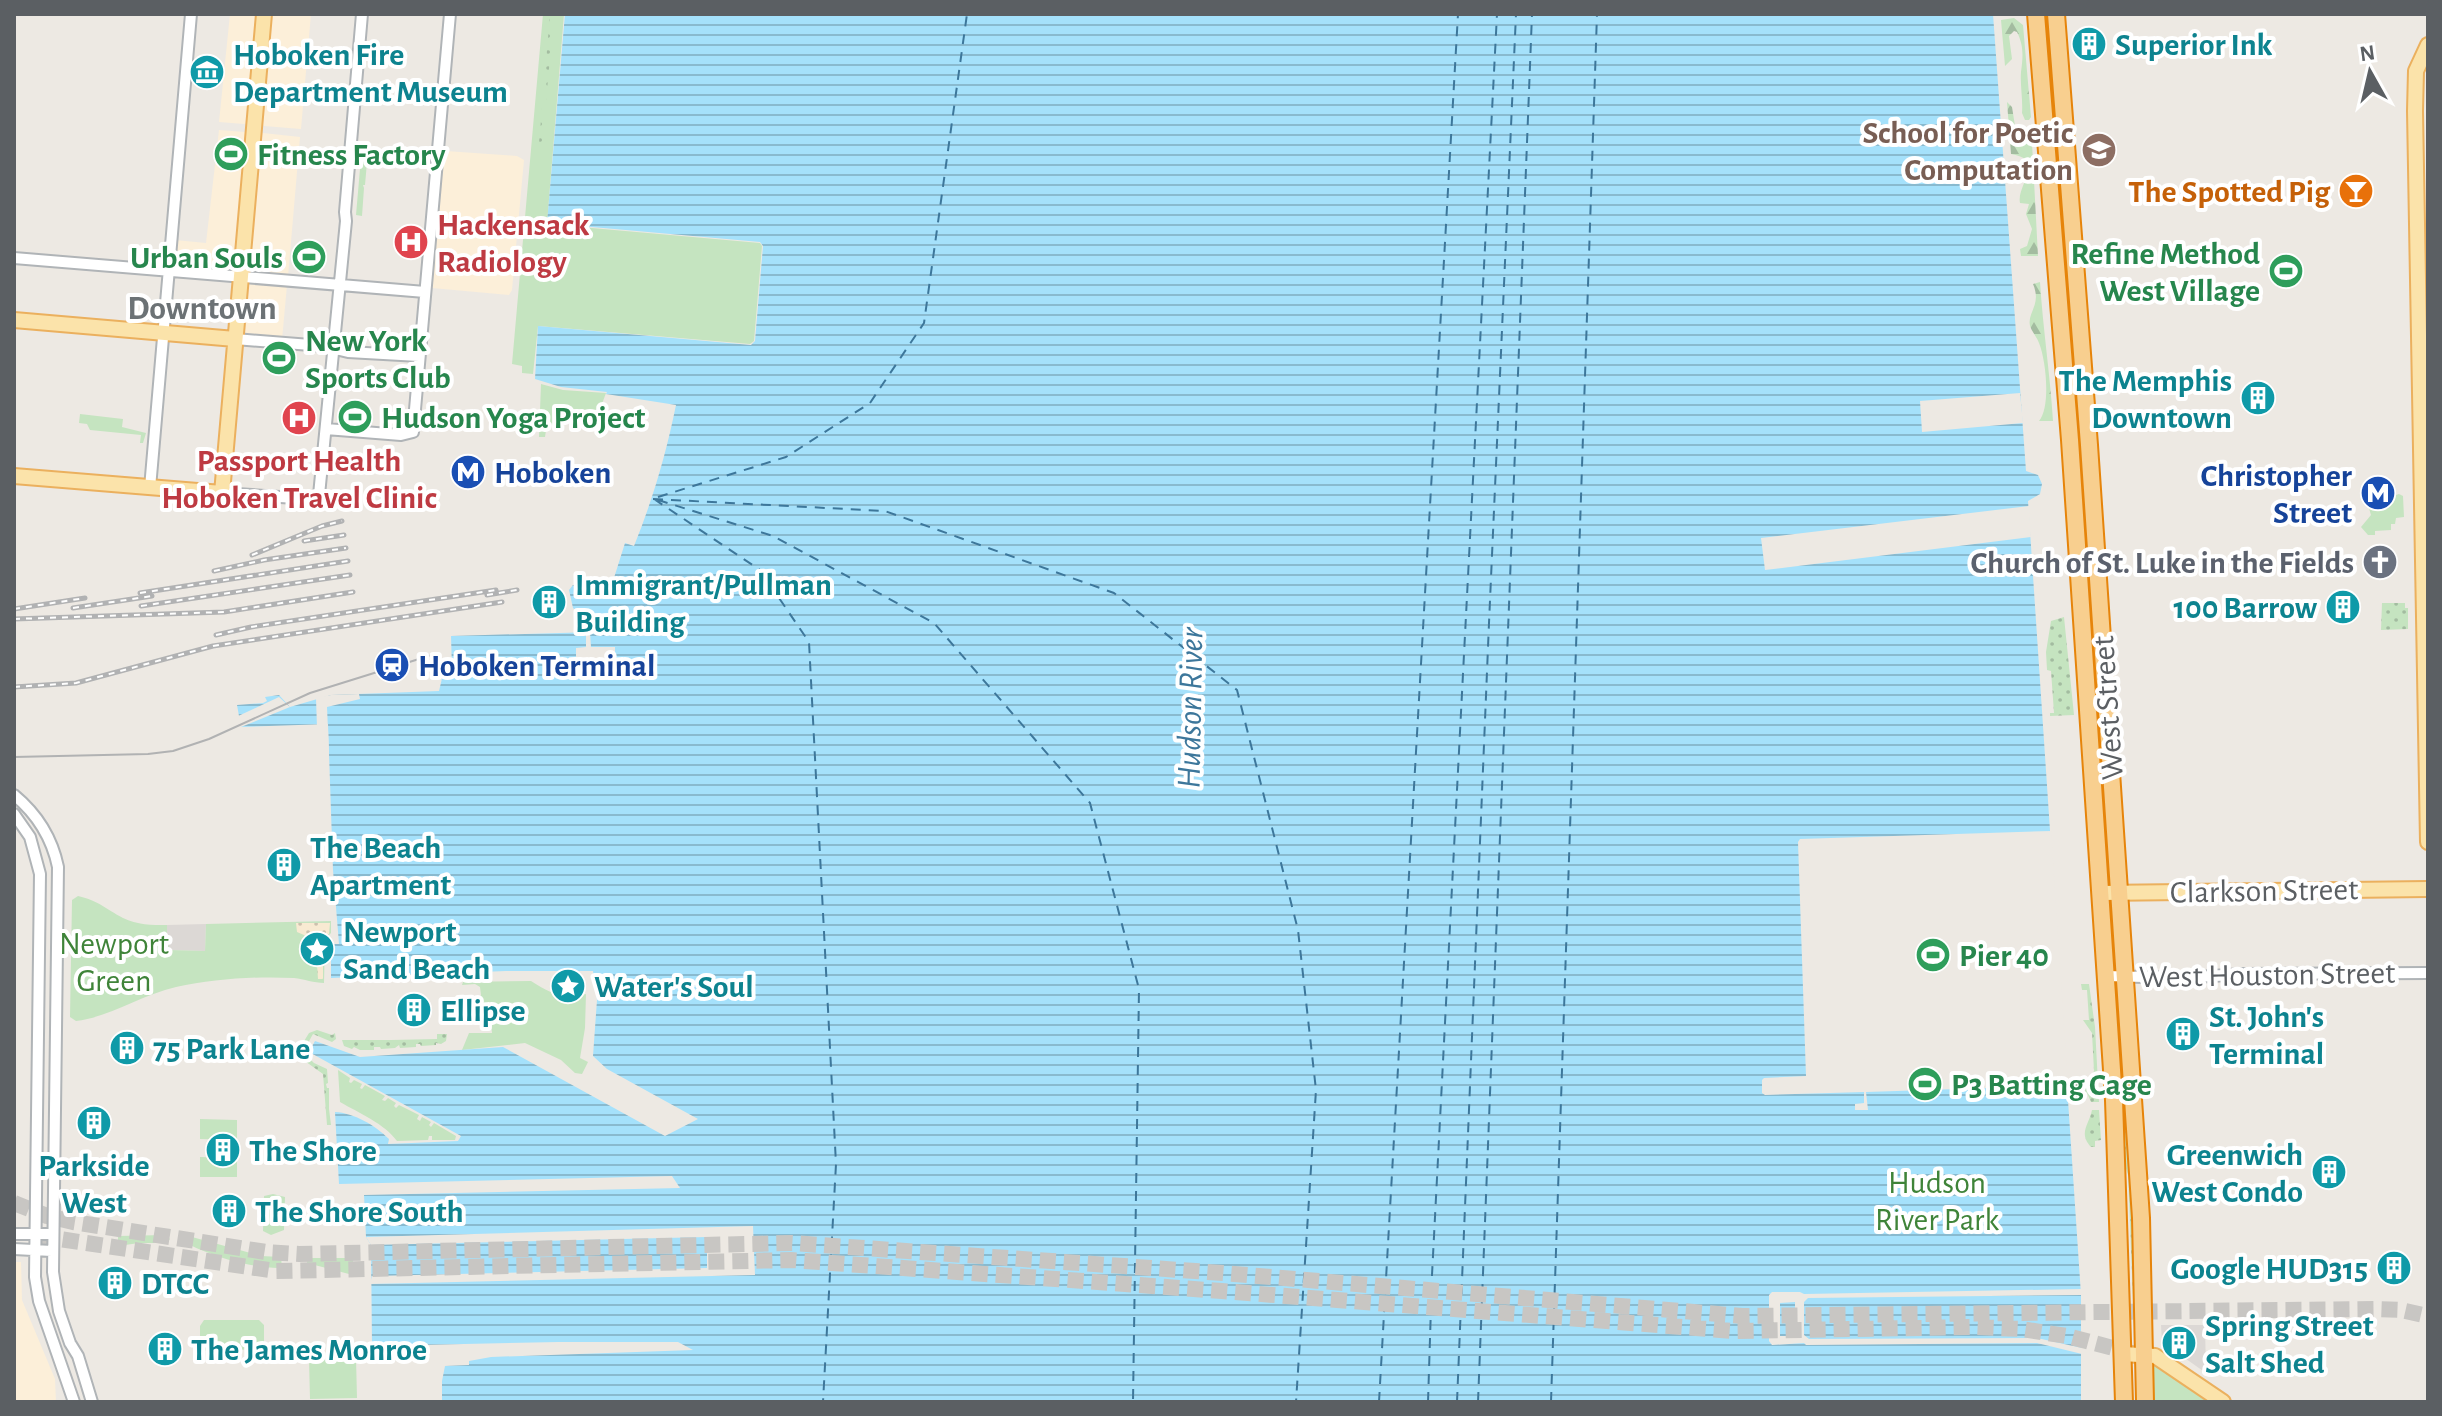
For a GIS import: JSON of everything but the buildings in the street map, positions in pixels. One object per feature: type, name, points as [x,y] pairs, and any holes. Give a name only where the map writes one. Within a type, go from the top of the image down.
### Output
[{"type":"highway","name":"West Street","points":[[2036,14],[2065,370],[2106,976],[2117,1178],[2124,1402]]},
{"type":"highway","name":"West Street","points":[[2056,14],[2089,439],[2142,1231],[2145,1402]]},
{"type":"main road","points":[[14,476],[222,493],[264,14]]},
{"type":"main road","points":[[2428,45],[2416,71],[2415,111],[2428,842]]},
{"type":"main road","points":[[14,320],[235,339]]},
{"type":"main road","name":"Clarkson Street","points":[[2100,893],[2428,889]]},
{"type":"main road","points":[[2123,1354],[2155,1356],[2223,1402]]},
{"type":"street","points":[[150,488],[191,14]]},
{"type":"street","points":[[222,493],[271,498],[318,497],[362,14]]},
{"type":"street","points":[[326,429],[401,435],[413,432],[450,14]]},
{"type":"street","points":[[14,258],[425,292]]},
{"type":"street","points":[[235,339],[348,352],[419,356]]},
{"type":"street","points":[[14,795],[34,814],[48,836],[57,862],[53,1280],[59,1311],[78,1356],[92,1402]]},
{"type":"street","points":[[14,814],[27,831],[36,851],[39,886],[35,1277],[39,1301],[74,1402]]},
{"type":"street","points":[[39,886],[58,885]]},
{"type":"street","name":"West Houston Street","points":[[2106,976],[2182,978],[2242,974],[2428,973]]},
{"type":"street","points":[[14,1234],[52,1234]]},
{"type":"street","points":[[14,1249],[52,1251]]},
{"type":"shaded area","points":[[230,14],[256,14],[250,116],[249,122],[244,124],[219,122]]},
{"type":"shaded area","points":[[271,14],[311,14],[301,129],[264,126],[260,121]]},
{"type":"shaded area","points":[[219,130],[245,132],[248,140],[244,147],[236,272],[178,268],[173,266],[175,240],[206,243]]},
{"type":"shaded area","points":[[263,133],[300,137],[288,277],[248,273],[258,141]]},
{"type":"shaded area","points":[[446,151],[517,156],[524,160],[512,290],[509,295],[432,288],[443,154]]},
{"type":"shaded area","points":[[249,282],[287,285],[282,340],[244,337],[242,334],[245,290]]},
{"type":"shaded area","points":[[206,924],[205,951],[170,950],[167,925]]},
{"type":"shaded area","points":[[14,1262],[21,1262],[22,1300],[55,1379],[56,1402],[14,1402]]},
{"type":"shaded area","points":[[2161,1325],[2205,1325],[2206,1373],[2162,1342]]},
{"type":"green space","points":[[543,14],[564,14],[547,224],[760,243],[754,341],[750,344],[538,326],[533,374],[522,373],[522,366],[512,364]]},
{"type":"green space","points":[[550,15],[554,15],[542,143],[539,143]]},
{"type":"green space","points":[[2014,18],[2023,25],[2029,120],[2025,120],[2022,113],[2022,52],[2019,37],[2014,31],[2009,36],[2012,59],[2005,66],[2001,20]]},
{"type":"green space","points":[[2050,24],[2067,253],[2062,254],[2044,25]]},
{"type":"green space","points":[[2007,102],[2012,107],[2016,132],[2025,131],[2031,124],[2038,256],[2021,256],[2020,249],[2027,246],[2032,229],[2026,214],[2029,204],[2020,203],[2029,167],[2022,157],[2011,154]]},
{"type":"green space","points":[[362,146],[368,151],[362,216],[356,215]]},
{"type":"green space","points":[[2040,282],[2053,421],[2039,421],[2046,395],[2044,360],[2030,326],[2036,297],[2033,284]]},
{"type":"green space","points":[[541,384],[563,390],[606,393],[599,412],[566,409],[564,426],[547,424],[545,437],[539,437]]},
{"type":"green space","points":[[80,414],[123,419],[122,427],[146,433],[143,443],[140,443],[141,435],[90,430],[87,424],[79,423]]},
{"type":"green space","points":[[2399,494],[2403,496],[2404,517],[2396,518],[2391,530],[2375,531],[2375,535],[2368,535],[2361,527],[2371,515],[2368,505]]},
{"type":"green space","points":[[2382,603],[2405,603],[2405,608],[2408,608],[2408,629],[2381,630]]},
{"type":"green space","points":[[2064,617],[2074,715],[2050,716],[2054,713],[2051,671],[2047,670],[2046,652],[2051,621]]},
{"type":"green space","name":"Newport Green","points":[[78,896],[128,920],[167,925],[170,950],[205,951],[206,924],[331,921],[331,933],[325,939],[324,983],[279,977],[205,982],[176,987],[76,1021],[70,1017],[72,900]]},
{"type":"green space","points":[[531,981],[557,994],[586,994],[580,1058],[588,1062],[582,1074],[575,1073],[561,1060],[525,1043],[462,1050],[469,1033],[492,1033],[491,1024],[479,1024],[475,1018],[475,1002],[481,995],[480,987],[475,984],[462,985],[463,982]]},
{"type":"green space","points":[[2081,984],[2089,984],[2099,1102],[2091,1102],[2087,1093],[2075,1088],[2078,1079],[2089,1080],[2094,1071],[2092,1033],[2083,1020],[2089,1020],[2087,990],[2082,990]]},
{"type":"green space","points":[[317,1030],[332,1035],[335,1033],[336,1039],[332,1042],[313,1034],[303,1052],[314,1063],[327,1069],[331,1125],[327,1125],[323,1074],[302,1059],[298,1051],[309,1033]]},
{"type":"green space","points":[[437,1034],[447,1034],[446,1041],[436,1045],[416,1044],[416,1047],[374,1047],[374,1050],[352,1049],[344,1046],[342,1040],[437,1039]]},
{"type":"green space","points":[[338,1070],[350,1078],[349,1082],[354,1080],[362,1084],[362,1089],[365,1085],[385,1096],[382,1100],[388,1098],[396,1103],[396,1108],[399,1105],[419,1115],[417,1119],[420,1121],[422,1117],[431,1122],[431,1127],[434,1123],[456,1136],[455,1140],[432,1140],[429,1136],[428,1140],[397,1141],[379,1124],[340,1102]]},
{"type":"green space","points":[[2121,1109],[2126,1109],[2136,1261],[2138,1350],[2135,1350],[2128,1175],[2122,1156]]},
{"type":"green space","points":[[2092,1110],[2099,1110],[2101,1140],[2095,1141],[2095,1147],[2091,1147],[2085,1137]]},
{"type":"green space","points":[[200,1119],[237,1120],[237,1140],[200,1139]]},
{"type":"green space","points":[[200,1157],[237,1158],[237,1177],[200,1177]]},
{"type":"green space","points":[[273,1194],[285,1197],[284,1230],[271,1235],[263,1231],[264,1196]]},
{"type":"green space","points":[[165,1235],[170,1239],[166,1243],[118,1246],[118,1236]]},
{"type":"green space","points":[[192,1237],[261,1256],[281,1257],[282,1268],[247,1264],[211,1254],[190,1245]]},
{"type":"green space","points":[[349,1249],[353,1251],[353,1269],[349,1274],[307,1263],[307,1258],[349,1258]]},
{"type":"green space","points":[[204,1320],[259,1320],[264,1325],[264,1345],[260,1349],[206,1351],[200,1347],[200,1326]]},
{"type":"green space","points":[[356,1358],[357,1398],[310,1399],[309,1359]]},
{"type":"green space","points":[[2153,1362],[2213,1402],[2152,1402]]},
{"type":"sand","name":"Newport Sand Beach","points":[[296,923],[330,923],[329,934],[323,937],[323,979],[318,979],[310,941],[297,932]]},
{"type":"water","name":"Hudson River","points":[[565,14],[1993,14],[2026,471],[2038,475],[2042,484],[2040,494],[2028,501],[2081,1295],[2081,1402],[442,1402],[445,1366],[469,1365],[469,1361],[491,1357],[693,1350],[678,1342],[372,1346],[371,1245],[366,1237],[364,1195],[680,1188],[672,1176],[339,1184],[335,1112],[357,1117],[371,1125],[389,1139],[388,1144],[458,1141],[461,1136],[309,1052],[315,1041],[360,1057],[503,1047],[665,1136],[698,1119],[607,1069],[593,1056],[597,1000],[593,971],[331,978],[331,944],[339,944],[328,724],[241,727],[237,705],[263,703],[267,701],[265,697],[279,695],[290,707],[331,695],[439,691],[444,670],[452,669],[451,636],[663,630],[664,613],[581,615],[573,608],[569,590],[573,585],[613,581],[625,543],[634,546],[658,476],[676,405],[561,387],[535,379],[538,326],[751,345],[755,341],[763,246],[760,242],[547,223]]},
{"type":"pier","points":[[2020,393],[2023,423],[1922,432],[1920,401]]},
{"type":"pier","points":[[2029,506],[2031,537],[1765,570],[1761,538]]},
{"type":"pier","points":[[586,632],[590,632],[591,647],[615,647],[615,661],[576,662],[576,648],[586,647]]},
{"type":"pier","points":[[359,694],[360,699],[327,707],[329,753],[325,753],[324,728],[317,728],[316,698]]},
{"type":"pier","points":[[279,697],[290,707],[241,727],[236,717]]},
{"type":"pier","name":"Pier 40","points":[[2051,831],[2068,1085],[2022,1086],[2022,1090],[2017,1089],[2017,1092],[1991,1093],[1990,1090],[2020,1087],[1866,1092],[1868,1110],[1855,1110],[1855,1104],[1864,1103],[1864,1092],[1762,1093],[1764,1078],[1806,1076],[1800,839]]},
{"type":"pier","points":[[753,1226],[755,1275],[370,1284],[372,1276],[707,1268],[707,1237],[371,1245],[366,1237]]},
{"type":"pier","points":[[2081,1289],[2081,1295],[1808,1298],[1804,1302],[1804,1335],[1809,1339],[2037,1338],[2082,1348],[2082,1354],[2037,1343],[1772,1345],[1769,1341],[1769,1295],[1772,1292]],"holes":[[[1795,1302],[1795,1336],[1780,1336],[1780,1303]]]},
{"type":"ferry route","points":[[658,497],[786,457],[870,403],[924,323],[967,14]]},
{"type":"ferry route","points":[[1379,1402],[1458,14]]},
{"type":"ferry route","points":[[1428,1402],[1497,14]]},
{"type":"ferry route","points":[[1457,1402],[1516,14]]},
{"type":"ferry route","points":[[1478,1402],[1532,14]]},
{"type":"ferry route","points":[[1551,1402],[1597,14]]},
{"type":"ferry route","points":[[653,499],[885,511],[1114,593],[1237,690],[1298,930],[1316,1090],[1296,1402]]},
{"type":"ferry route","points":[[654,499],[760,570],[809,642],[836,1164],[823,1402]]},
{"type":"ferry route","points":[[658,500],[773,536],[934,623],[1090,803],[1139,989],[1133,1402]]},
{"type":"tunnel","points":[[14,1203],[73,1222],[266,1252],[299,1254],[792,1243],[1223,1273],[1742,1316],[2374,1309],[2401,1310],[2428,1316]]},
{"type":"tunnel","points":[[39,1236],[276,1271],[791,1260],[1734,1331],[2021,1329],[2067,1336],[2136,1354]]},
{"type":"tram line","points":[[14,757],[173,751],[209,739],[310,693],[435,654]]},
{"type":"railway","points":[[252,555],[342,521]]},
{"type":"railway","points":[[304,541],[344,535]]},
{"type":"railway","points":[[214,571],[346,548]]},
{"type":"railway","points":[[140,593],[348,561]]},
{"type":"railway","points":[[141,606],[350,575]]},
{"type":"railway","points":[[216,635],[496,590]]},
{"type":"railway","points":[[487,595],[517,590]]},
{"type":"railway","points":[[14,619],[224,612],[353,592]]},
{"type":"railway","points":[[73,608],[152,596]]},
{"type":"railway","points":[[14,609],[85,598]]},
{"type":"railway","points":[[14,687],[76,683],[213,646],[502,602]]},
{"type":"place","name":"Superior Ink","points":[[2089,44]]},
{"type":"place","name":"Hoboken Fire Department Museum","points":[[207,72]]},
{"type":"place","name":"School for Poetic Computation","points":[[2099,150]]},
{"type":"place","name":"Fitness Factory","points":[[231,154]]},
{"type":"place","name":"The Spotted Pig","points":[[2356,191]]},
{"type":"place","name":"Hackensack Radiology","points":[[411,242]]},
{"type":"place","name":"Urban Souls","points":[[309,257]]},
{"type":"place","name":"Refine Method West Village","points":[[2286,271]]},
{"type":"place","name":"New York Sports Club","points":[[279,358]]},
{"type":"place","name":"The Memphis Downtown","points":[[2258,398]]},
{"type":"place","name":"Hudson Yoga Project","points":[[355,417]]},
{"type":"place","name":"Passport Health Hoboken Travel Clinic","points":[[299,418]]},
{"type":"place","name":"Hoboken","points":[[468,472]]},
{"type":"place","name":"Christopher Street","points":[[2378,493]]},
{"type":"place","name":"Church of St. Luke in the Fields","points":[[2380,562]]},
{"type":"place","name":"Immigrant/Pullman Building","points":[[549,602]]},
{"type":"place","name":"100 Barrow","points":[[2343,607]]},
{"type":"place","name":"Hoboken Terminal","points":[[392,665]]},
{"type":"place","name":"The Beach Apartment","points":[[284,865]]},
{"type":"place","name":"Newport Sand Beach","points":[[317,949]]},
{"type":"place","name":"Pier 40","points":[[1933,955]]},
{"type":"place","name":"Water's Soul","points":[[568,986]]},
{"type":"place","name":"Ellipse","points":[[414,1010]]},
{"type":"place","name":"St. John's Terminal","points":[[2183,1034]]},
{"type":"place","name":"75 Park Lane","points":[[127,1048]]},
{"type":"place","name":"P3 Batting Cage","points":[[1925,1084]]},
{"type":"place","name":"Parkside West","points":[[94,1123]]},
{"type":"place","name":"The Shore","points":[[223,1150]]},
{"type":"place","name":"Greenwich West Condo","points":[[2329,1172]]},
{"type":"place","name":"The Shore South","points":[[229,1211]]},
{"type":"place","name":"Google HUD315","points":[[2394,1268]]},
{"type":"place","name":"DTCC","points":[[115,1283]]},
{"type":"place","name":"Spring Street Salt Shed","points":[[2179,1343]]},
{"type":"place","name":"The James Monroe","points":[[165,1349]]},
{"type":"district","name":"Downtown","points":[[202,307]]},
{"type":"park label","name":"Hudson River Park","points":[[1937,1200]]}]
